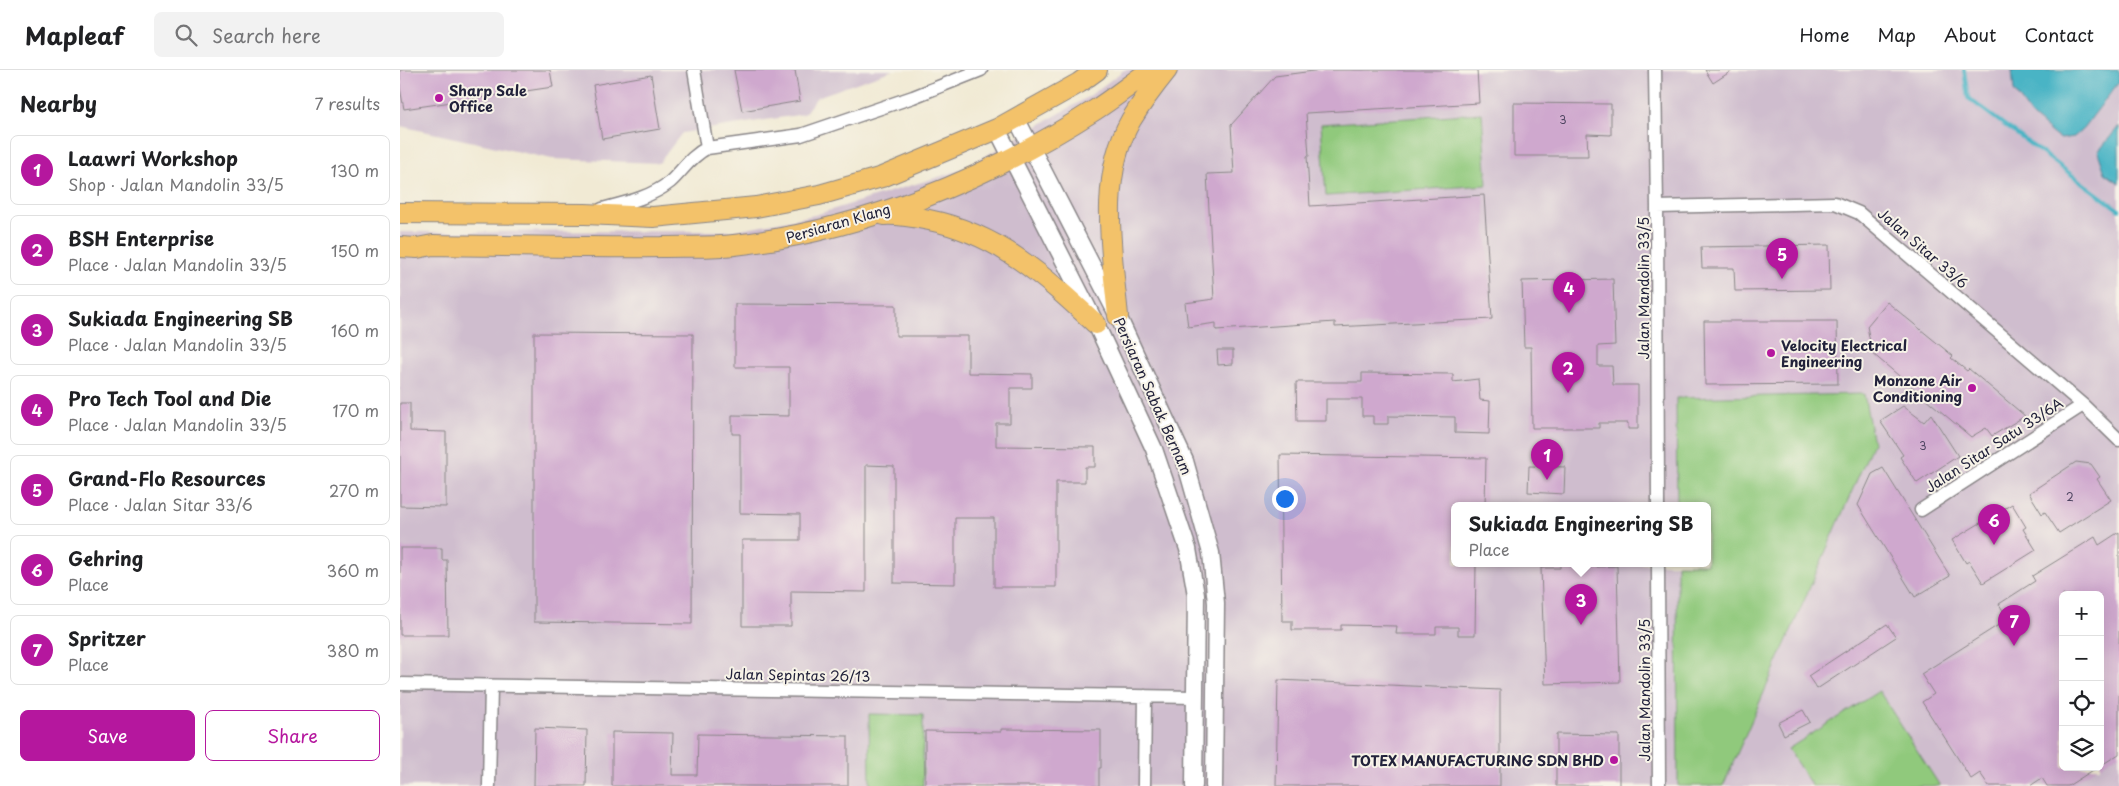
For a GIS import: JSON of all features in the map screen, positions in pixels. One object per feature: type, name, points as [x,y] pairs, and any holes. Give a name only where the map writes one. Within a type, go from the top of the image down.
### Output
[{"type":"main road","points":[[403,212],[585,214],[653,217],[701,214],[756,207],[819,195],[882,177],[997,129],[1079,83],[1096,70]]},
{"type":"main road","name":"Persiaran Klang","points":[[405,248],[433,245],[732,246],[794,237],[918,200],[967,180],[1095,110],[1151,70]]},
{"type":"main road","points":[[1118,316],[1110,204],[1115,163],[1130,122],[1167,70]]},
{"type":"main road","points":[[871,215],[903,216],[944,223],[993,241],[1042,275],[1096,324]]},
{"type":"street","points":[[694,70],[707,148]]},
{"type":"street","points":[[585,214],[650,195],[669,182],[699,152],[707,148],[801,135],[913,97],[981,70]]},
{"type":"street","name":"Jalan Mandolin 33/5","points":[[1655,70],[1658,502]]},
{"type":"street","name":"Persiaran Sabak Bernam","points":[[1016,118],[1118,316],[1185,461],[1211,553],[1216,603],[1214,786]]},
{"type":"street","name":"Persiaran Sabak Bernam","points":[[997,129],[1096,324],[1154,449],[1188,549],[1196,594],[1194,786]]},
{"type":"street","name":"Jalan Sitar 33/6","points":[[1657,207],[1834,203],[1859,213],[2083,406],[2119,440]]},
{"type":"street","name":"Jalan Sitar Satu 33/6A","points":[[1921,510],[2083,406]]},
{"type":"street","name":"Jalan Mandolin 33/5","points":[[1658,567],[1659,786]]},
{"type":"street","name":"Jalan Sepintas 26/13","points":[[400,684],[1195,697]]},
{"type":"street","points":[[489,786],[491,686]]},
{"type":"street","points":[[1144,786],[1145,696]]},
{"type":"shaded area","points":[[400,70],[893,70],[817,97],[804,114],[682,133],[659,163],[552,159],[400,126]]},
{"type":"shaded area","points":[[1124,70],[2119,70],[2119,786],[400,786],[400,232],[731,231],[815,215],[961,170],[1088,97]]},
{"type":"green space","points":[[1482,113],[1487,185],[1326,196],[1321,124]]},
{"type":"green space","points":[[1864,394],[1873,443],[1723,786],[1678,786],[1677,567],[1711,567],[1711,502],[1677,502],[1676,398]]},
{"type":"green space","points":[[1879,691],[1940,786],[1812,786],[1788,749]]},
{"type":"green space","points":[[869,714],[923,715],[923,786],[870,786]]},
{"type":"water","points":[[2012,70],[2119,70],[2119,82],[2083,129],[2074,137],[2061,139],[2032,116],[2014,91]]},
{"type":"water","points":[[2119,126],[2119,183],[2105,173],[2098,152]]},
{"type":"building","name":"Sharp Sale Office","points":[[400,70],[550,70],[553,87],[404,109],[400,88]]},
{"type":"building","points":[[734,70],[795,70],[800,101],[742,111]]},
{"type":"building","points":[[1321,70],[1477,70],[1479,103],[1306,113],[1310,206],[1484,195],[1492,319],[1335,327],[1335,322],[1216,330],[1216,323],[1188,327],[1185,303],[1214,299],[1207,174],[1234,173],[1231,125],[1275,76]]},
{"type":"building","points":[[1705,70],[1733,70],[1713,83]]},
{"type":"building","points":[[651,75],[660,129],[602,139],[593,85]]},
{"type":"building","points":[[1514,103],[1611,104],[1611,135],[1587,134],[1588,156],[1514,156]]},
{"type":"building","points":[[1829,245],[1830,290],[1735,291],[1734,268],[1702,268],[1701,247]]},
{"type":"building","points":[[1613,279],[1615,345],[1598,346],[1598,366],[1612,366],[1613,385],[1638,385],[1638,429],[1628,429],[1628,423],[1599,423],[1599,428],[1532,428],[1531,347],[1524,347],[1522,281]]},
{"type":"building","points":[[1887,302],[1953,356],[1951,358],[1967,371],[1969,369],[2025,416],[1992,436],[1986,428],[1971,437],[1872,353],[1867,326]]},
{"type":"building","points":[[735,304],[896,305],[896,336],[968,336],[968,373],[1032,374],[1032,388],[1010,388],[1010,423],[996,423],[996,446],[1095,447],[1095,467],[1085,467],[1085,482],[1056,482],[1056,587],[994,587],[994,518],[955,518],[955,584],[894,583],[894,466],[866,465],[866,592],[791,591],[791,626],[742,626],[742,540],[800,540],[800,514],[740,513],[740,434],[732,434],[732,415],[789,416],[789,367],[735,367]]},
{"type":"building","name":"Velocity Electrical Engineering","points":[[1704,321],[1837,321],[1838,384],[1705,385]]},
{"type":"building","points":[[534,333],[693,334],[692,624],[534,622]]},
{"type":"building","points":[[1217,350],[1233,350],[1233,364],[1218,365]]},
{"type":"building","points":[[1362,373],[1453,374],[1453,382],[1478,379],[1480,400],[1490,401],[1489,434],[1455,433],[1455,417],[1388,416],[1388,424],[1373,424],[1373,416],[1362,416],[1362,399],[1326,399],[1326,421],[1297,421],[1296,382],[1362,382]]},
{"type":"building","points":[[400,403],[410,403],[410,431],[446,432],[446,507],[400,506]]},
{"type":"building","points":[[1903,406],[1924,422],[1931,414],[1958,456],[1917,483],[1900,457],[1903,455],[1880,421]]},
{"type":"building","points":[[1280,455],[1486,458],[1485,502],[1451,502],[1451,567],[1476,567],[1475,635],[1458,635],[1458,627],[1436,627],[1436,634],[1396,634],[1397,626],[1341,625],[1341,630],[1292,630],[1292,621],[1282,621]]},
{"type":"building","points":[[2076,462],[2091,464],[2100,477],[2097,479],[2111,500],[2059,533],[2045,512],[2042,514],[2029,493]]},
{"type":"building","points":[[1529,466],[1565,467],[1564,494],[1528,492]]},
{"type":"building","points":[[1883,468],[1950,576],[1915,597],[1858,505],[1872,474]]},
{"type":"building","points":[[2012,504],[2026,527],[2023,529],[2036,550],[1983,583],[1969,561],[1966,563],[1952,540]]},
{"type":"building","points":[[2119,532],[2119,754],[2104,763],[2104,591],[2059,591],[2059,771],[2092,771],[2068,786],[2047,786],[2042,778],[2030,786],[1989,786],[1980,773],[1971,779],[1922,702],[1934,694],[1921,674],[2008,619],[1999,604],[2035,581],[2032,576],[2095,537],[2099,545]]},
{"type":"building","points":[[400,548],[442,548],[442,560],[447,560],[448,635],[400,635]]},
{"type":"building","points":[[1617,567],[1620,682],[1545,684],[1541,568]]},
{"type":"building","points":[[1887,624],[1896,637],[1817,689],[1808,676]]},
{"type":"building","points":[[1278,680],[1500,690],[1500,786],[1276,786]]},
{"type":"building","points":[[1803,710],[1810,722],[1784,735],[1778,723]]},
{"type":"building","points":[[535,728],[587,730],[586,786],[534,786]]},
{"type":"building","points":[[1001,729],[1101,730],[1099,786],[925,786],[925,731],[1001,732]]},
{"type":"building","points":[[612,732],[673,733],[672,775],[697,775],[698,734],[848,736],[848,786],[612,786]]},
{"type":"building","points":[[1556,734],[1619,735],[1619,786],[1556,786]]},
{"type":"waterway","points":[[1964,70],[1968,98],[2119,210]]},
{"type":"place","name":"Sharp Sale Office","points":[[439,98]]},
{"type":"place","name":"Grand-Flo Resources","points":[[1782,279]]},
{"type":"place","name":"Pro Tech Tool and Die","points":[[1569,313]]},
{"type":"place","name":"Velocity Electrical Engineering","points":[[1771,353]]},
{"type":"place","name":"Monzone Air Conditioning","points":[[1972,388]]},
{"type":"place","name":"BSH Enterprise","points":[[1568,393]]},
{"type":"place","name":"Laawri Workshop","points":[[1547,480]]},
{"type":"place","name":"Gehring","points":[[1994,545]]},
{"type":"place","name":"Sukiada Engineering SB","points":[[1581,625]]},
{"type":"place","name":"Spritzer","points":[[2014,646]]},
{"type":"place","name":"TOTEX MANUFACTURING SDN BHD","points":[[1614,760]]}]
